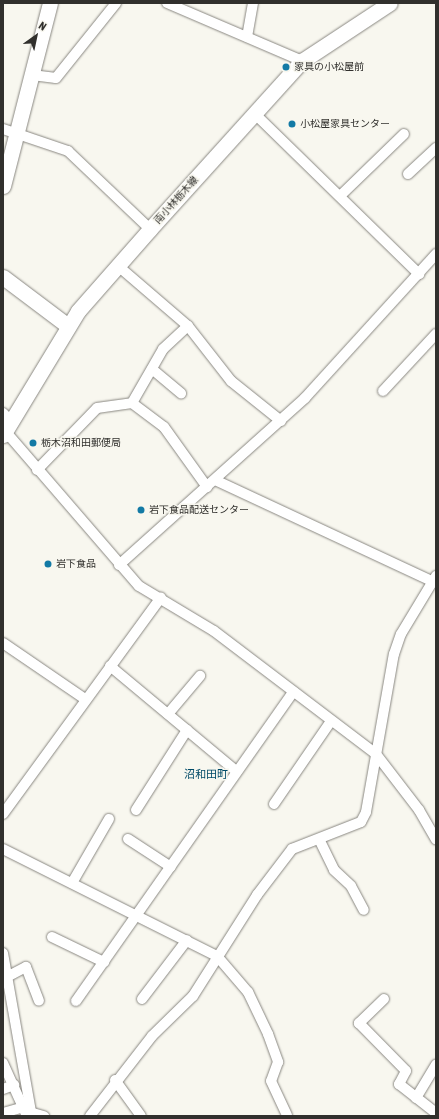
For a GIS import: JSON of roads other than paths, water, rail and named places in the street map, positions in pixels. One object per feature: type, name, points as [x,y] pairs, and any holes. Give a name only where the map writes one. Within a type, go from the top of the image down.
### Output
[{"type":"main road","points":[[3,186],[10,132],[32,75],[50,3]]},
{"type":"main road","name":"南小林栃木線","points":[[6,425],[68,326],[117,265],[254,113],[302,61],[390,3]]},
{"type":"main road","points":[[3,277],[68,326]]},
{"type":"street","points":[[32,75],[56,78],[116,3]]},
{"type":"street","points":[[167,3],[302,61]]},
{"type":"street","points":[[247,37],[253,3]]},
{"type":"street","points":[[254,113],[419,274]]},
{"type":"street","points":[[10,132],[68,151],[150,229]]},
{"type":"street","points":[[340,196],[404,134]]},
{"type":"street","points":[[408,174],[436,148]]},
{"type":"street","points":[[119,565],[281,421],[436,254]]},
{"type":"street","points":[[117,265],[188,326],[230,381],[281,421]]},
{"type":"street","points":[[132,403],[163,349],[188,326]]},
{"type":"street","points":[[383,391],[436,334]]},
{"type":"street","points":[[152,369],[181,393]]},
{"type":"street","points":[[37,470],[97,408],[132,403],[164,427],[207,487]]},
{"type":"street","points":[[6,425],[37,470],[139,586],[161,597],[214,631],[376,754],[419,810],[436,840]]},
{"type":"street","points":[[90,1116],[115,1080],[152,1036],[193,996],[217,956],[292,849],[361,822],[366,812],[394,654],[401,634],[435,579],[215,480]]},
{"type":"street","points":[[3,814],[161,597]]},
{"type":"street","points":[[3,643],[85,700]]},
{"type":"street","points":[[110,666],[237,772]]},
{"type":"street","points":[[168,714],[200,676]]},
{"type":"street","points":[[76,1001],[138,915],[293,692]]},
{"type":"street","points":[[274,804],[331,721]]},
{"type":"street","points":[[136,810],[187,730]]},
{"type":"street","points":[[72,883],[108,818]]},
{"type":"street","points":[[128,839],[171,867]]},
{"type":"street","points":[[319,839],[334,870],[351,886],[364,910]]},
{"type":"street","points":[[3,849],[138,915],[217,956],[248,992],[268,1034],[278,1062],[271,1081],[287,1116]]},
{"type":"street","points":[[52,937],[104,962]]},
{"type":"street","points":[[142,999],[187,940]]},
{"type":"street","points":[[3,953],[5,978],[27,1111]]},
{"type":"street","points":[[5,978],[26,967],[39,1001]]},
{"type":"street","points":[[384,998],[359,1024],[406,1070],[399,1084],[436,1113]]},
{"type":"street","points":[[3,1063],[27,1111]]},
{"type":"street","points":[[416,1098],[436,1065]]},
{"type":"street","points":[[115,1080],[141,1116]]},
{"type":"street","points":[[3,1089],[14,1085]]},
{"type":"street","points":[[3,1113],[27,1111],[44,1116]]},
{"type":"place","name":"家具の小松屋前","points":[[286,67]]},
{"type":"place","name":"小松屋家具センター","points":[[292,124]]},
{"type":"place","name":"栃木沼和田郵便局","points":[[33,443]]},
{"type":"place","name":"岩下食品配送センター","points":[[141,510]]},
{"type":"place","name":"岩下食品","points":[[48,564]]},
{"type":"district","name":"沼和田町","points":[[206,774]]}]
